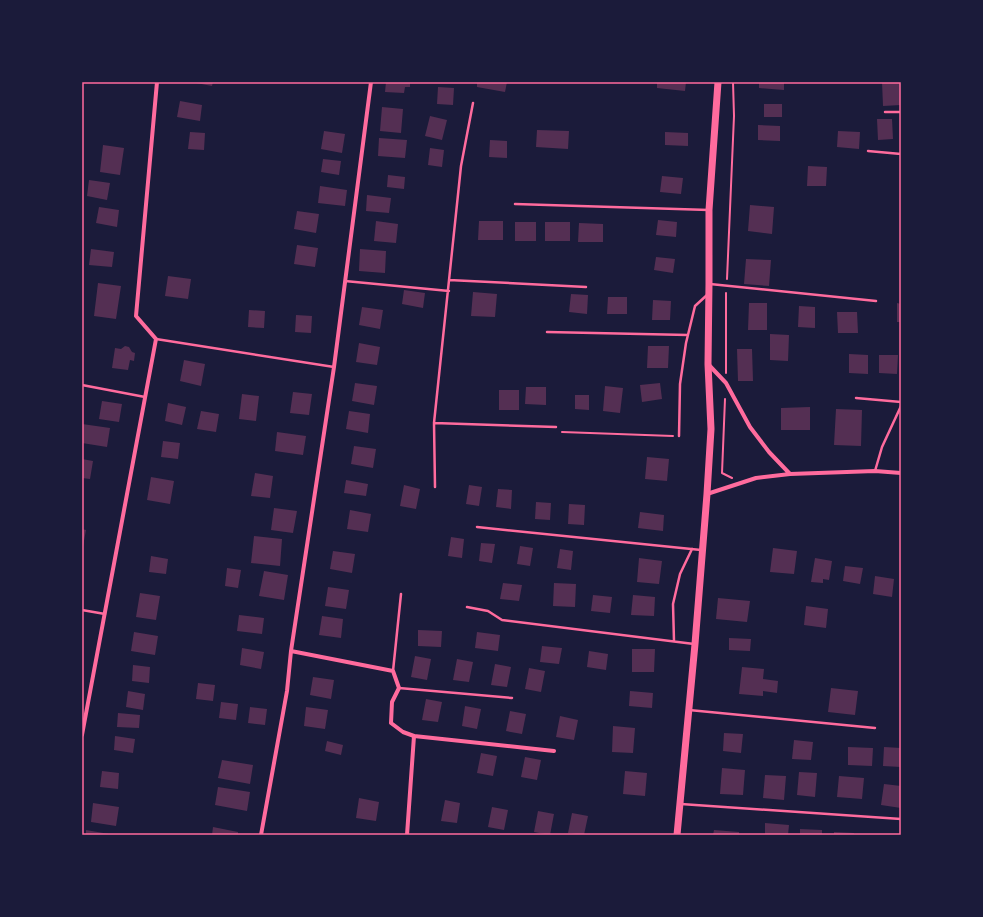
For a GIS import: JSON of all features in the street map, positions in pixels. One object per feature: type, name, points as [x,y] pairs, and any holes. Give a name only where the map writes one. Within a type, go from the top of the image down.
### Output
[{"type":"street","points":[[82,735],[156,339],[136,316],[157,82]]},
{"type":"street","points":[[261,835],[287,691],[291,651],[334,367],[371,82]]},
{"type":"street","points":[[677,835],[708,494],[711,429],[708,364],[710,284],[709,210],[718,82]]},
{"type":"street","points":[[708,364],[726,383],[750,427],[790,474]]},
{"type":"street","points":[[708,494],[756,478],[790,474],[875,471],[901,473]]},
{"type":"street","points":[[291,651],[393,672],[399,688],[392,702],[391,724],[403,732],[414,736],[554,751]]},
{"type":"street","points":[[407,835],[414,736]]},
{"type":"lane","points":[[435,487],[434,423],[461,166],[473,103]]},
{"type":"lane","points":[[885,112],[901,112]]},
{"type":"lane","points":[[868,151],[901,154]]},
{"type":"lane","points":[[515,204],[709,210]]},
{"type":"lane","points":[[345,280],[449,291]]},
{"type":"lane","points":[[449,280],[586,287]]},
{"type":"lane","points":[[710,284],[876,301]]},
{"type":"lane","points":[[679,436],[680,384],[688,335],[695,306],[709,293]]},
{"type":"lane","points":[[547,332],[688,335]]},
{"type":"lane","points":[[156,339],[334,367]]},
{"type":"lane","points":[[82,385],[145,397]]},
{"type":"lane","points":[[856,398],[901,402]]},
{"type":"lane","points":[[875,471],[882,447],[901,406]]},
{"type":"lane","points":[[434,423],[556,427]]},
{"type":"lane","points":[[477,527],[703,550]]},
{"type":"lane","points":[[674,641],[673,604],[680,574],[692,549]]},
{"type":"lane","points":[[393,672],[401,594]]},
{"type":"lane","points":[[467,607],[488,611],[502,620],[695,644]]},
{"type":"lane","points":[[82,610],[105,614]]},
{"type":"lane","points":[[399,688],[512,698]]},
{"type":"lane","points":[[689,710],[875,728]]},
{"type":"lane","points":[[680,804],[901,819]]},
{"type":"path","points":[[556,427],[562,432],[679,436]]},
{"type":"building","points":[[191,82],[213,82],[212,86]]},
{"type":"building","points":[[386,82],[410,82],[410,87],[405,87],[404,93],[385,92]]},
{"type":"building","points":[[477,82],[507,82],[505,92],[477,87]]},
{"type":"building","points":[[657,82],[686,82],[685,91],[657,88]]},
{"type":"building","points":[[759,82],[784,82],[784,90],[759,88]]},
{"type":"building","points":[[882,82],[901,82],[901,105],[883,106]]},
{"type":"building","points":[[438,87],[454,88],[453,105],[437,104]]},
{"type":"building","points":[[180,101],[202,105],[200,121],[177,117]]},
{"type":"building","points":[[764,104],[782,104],[782,117],[764,117]]},
{"type":"building","points":[[382,107],[403,109],[401,133],[380,131]]},
{"type":"building","points":[[430,116],[447,120],[442,140],[425,136]]},
{"type":"building","points":[[877,119],[892,119],[893,139],[878,140]]},
{"type":"building","points":[[758,125],[780,126],[780,141],[758,140]]},
{"type":"building","points":[[537,130],[569,131],[568,149],[536,147]]},
{"type":"building","points":[[324,131],[345,134],[342,153],[321,149]]},
{"type":"building","points":[[838,131],[860,132],[859,149],[837,147]]},
{"type":"building","points":[[190,132],[205,133],[204,150],[188,149]]},
{"type":"building","points":[[665,132],[688,133],[688,146],[665,145]]},
{"type":"building","points":[[379,138],[407,140],[405,158],[378,156]]},
{"type":"building","points":[[490,140],[507,141],[507,158],[489,157]]},
{"type":"building","points":[[103,145],[124,148],[120,175],[100,172]]},
{"type":"building","points":[[430,148],[444,150],[442,167],[428,165]]},
{"type":"building","points":[[323,159],[341,161],[339,175],[321,172]]},
{"type":"building","points":[[808,166],[827,167],[826,186],[807,186]]},
{"type":"building","points":[[388,175],[405,177],[404,189],[387,187]]},
{"type":"building","points":[[662,176],[683,178],[681,194],[660,192]]},
{"type":"building","points":[[89,180],[110,183],[107,200],[87,196]]},
{"type":"building","points":[[320,186],[347,190],[345,206],[318,203]]},
{"type":"building","points":[[367,195],[391,198],[389,213],[366,211]]},
{"type":"building","points":[[750,205],[774,207],[772,234],[748,231]]},
{"type":"building","points":[[99,207],[119,210],[117,227],[96,223]]},
{"type":"building","points":[[297,211],[319,214],[316,233],[294,229]]},
{"type":"building","points":[[658,220],[677,222],[676,237],[656,235]]},
{"type":"building","points":[[376,221],[398,224],[396,243],[374,241]]},
{"type":"building","points":[[479,221],[503,221],[503,240],[478,240]]},
{"type":"building","points":[[515,222],[536,222],[536,241],[515,241]]},
{"type":"building","points":[[545,222],[570,222],[570,241],[545,241]]},
{"type":"building","points":[[579,223],[603,224],[603,242],[578,242]]},
{"type":"building","points":[[297,245],[318,248],[315,267],[294,264]]},
{"type":"building","points":[[91,249],[114,252],[112,267],[89,265]]},
{"type":"building","points":[[360,249],[386,251],[385,273],[359,271]]},
{"type":"building","points":[[656,257],[675,259],[673,273],[654,270]]},
{"type":"building","points":[[746,259],[771,260],[769,286],[744,284]]},
{"type":"building","points":[[168,276],[191,279],[188,299],[165,296]]},
{"type":"building","points":[[98,283],[121,286],[116,319],[94,316]]},
{"type":"building","points":[[404,290],[425,293],[423,308],[402,304]]},
{"type":"building","points":[[473,292],[497,294],[495,317],[471,316]]},
{"type":"building","points":[[571,294],[588,295],[587,314],[569,312]]},
{"type":"building","points":[[608,297],[627,297],[627,314],[607,314]]},
{"type":"building","points":[[653,300],[671,301],[670,320],[652,320]]},
{"type":"building","points":[[749,303],[767,303],[767,330],[748,330]]},
{"type":"building","points":[[897,303],[901,304],[901,322],[897,322]]},
{"type":"building","points":[[799,306],[815,307],[815,328],[798,327]]},
{"type":"building","points":[[362,307],[383,310],[380,329],[359,325]]},
{"type":"building","points":[[249,310],[265,311],[264,328],[248,327]]},
{"type":"building","points":[[837,312],[857,312],[858,333],[838,333]]},
{"type":"building","points":[[296,315],[312,316],[311,333],[295,332]]},
{"type":"building","points":[[770,334],[789,335],[788,361],[770,360]]},
{"type":"building","points":[[359,343],[380,347],[377,365],[356,362]]},
{"type":"building","points":[[125,346],[129,347],[132,352],[135,353],[134,361],[130,360],[128,370],[112,368],[115,348],[121,349]]},
{"type":"building","points":[[648,346],[669,346],[668,368],[647,368]]},
{"type":"building","points":[[737,349],[752,349],[753,381],[738,381]]},
{"type":"building","points":[[849,354],[868,355],[868,374],[849,373]]},
{"type":"building","points":[[879,355],[898,355],[897,374],[879,373]]},
{"type":"building","points":[[184,360],[205,364],[201,386],[180,381]]},
{"type":"building","points":[[355,383],[377,386],[374,405],[352,401]]},
{"type":"building","points":[[660,383],[662,399],[642,402],[640,385]]},
{"type":"building","points":[[605,386],[623,388],[620,413],[603,411]]},
{"type":"building","points":[[526,387],[546,387],[546,405],[525,404]]},
{"type":"building","points":[[499,390],[519,390],[519,410],[499,410]]},
{"type":"building","points":[[293,392],[312,394],[309,415],[290,413]]},
{"type":"building","points":[[242,394],[259,396],[256,421],[239,419]]},
{"type":"building","points":[[575,395],[589,395],[589,410],[575,409]]},
{"type":"building","points":[[102,401],[122,404],[119,422],[99,419]]},
{"type":"building","points":[[168,403],[186,407],[182,425],[165,421]]},
{"type":"building","points":[[810,407],[810,430],[781,430],[781,408]]},
{"type":"building","points":[[836,409],[862,410],[861,446],[834,445]]},
{"type":"building","points":[[201,411],[219,414],[216,432],[197,429]]},
{"type":"building","points":[[349,411],[370,414],[368,433],[346,429]]},
{"type":"building","points":[[82,424],[110,428],[107,447],[82,443]]},
{"type":"building","points":[[277,432],[306,436],[303,455],[275,451]]},
{"type":"building","points":[[163,441],[180,443],[178,459],[161,457]]},
{"type":"building","points":[[354,446],[376,449],[373,468],[351,464]]},
{"type":"building","points":[[647,457],[669,459],[667,481],[645,479]]},
{"type":"building","points":[[82,459],[93,461],[90,479],[82,478]]},
{"type":"building","points":[[255,473],[273,476],[270,498],[251,496]]},
{"type":"building","points":[[151,477],[174,481],[170,504],[147,500]]},
{"type":"building","points":[[346,480],[368,484],[366,496],[344,493]]},
{"type":"building","points":[[404,485],[420,489],[416,509],[400,506]]},
{"type":"building","points":[[469,485],[482,487],[479,506],[466,504]]},
{"type":"building","points":[[498,489],[512,490],[511,509],[496,507]]},
{"type":"building","points":[[536,502],[551,503],[550,520],[535,519]]},
{"type":"building","points":[[569,504],[585,505],[584,525],[568,524]]},
{"type":"building","points":[[274,508],[297,511],[293,533],[271,530]]},
{"type":"building","points":[[350,510],[371,514],[368,532],[347,529]]},
{"type":"building","points":[[640,512],[664,515],[663,531],[638,528]]},
{"type":"building","points":[[82,529],[86,530],[83,546],[82,546]]},
{"type":"building","points":[[254,536],[282,539],[280,566],[251,563]]},
{"type":"building","points":[[451,537],[464,539],[462,558],[448,556]]},
{"type":"building","points":[[481,543],[495,544],[492,563],[479,561]]},
{"type":"building","points":[[520,546],[533,548],[530,566],[517,564]]},
{"type":"building","points":[[773,548],[797,551],[794,574],[770,572]]},
{"type":"building","points":[[560,549],[573,551],[571,570],[557,568]]},
{"type":"building","points":[[333,551],[355,554],[352,573],[330,569]]},
{"type":"building","points":[[151,556],[168,559],[166,574],[149,572]]},
{"type":"building","points":[[639,558],[662,561],[659,584],[637,582]]},
{"type":"building","points":[[815,558],[832,561],[829,580],[823,579],[823,583],[811,582]]},
{"type":"building","points":[[845,566],[863,568],[860,584],[843,581]]},
{"type":"building","points":[[227,568],[241,570],[238,588],[225,586]]},
{"type":"building","points":[[264,571],[288,575],[284,600],[259,596]]},
{"type":"building","points":[[875,576],[894,579],[892,597],[873,594]]},
{"type":"building","points":[[503,583],[522,585],[519,601],[500,599]]},
{"type":"building","points":[[554,583],[576,584],[575,607],[553,606]]},
{"type":"building","points":[[328,587],[349,590],[346,609],[325,606]]},
{"type":"building","points":[[140,593],[160,596],[156,620],[136,617]]},
{"type":"building","points":[[593,595],[612,597],[610,613],[591,611]]},
{"type":"building","points":[[633,595],[655,597],[654,616],[631,615]]},
{"type":"building","points":[[718,598],[750,601],[747,622],[716,619]]},
{"type":"building","points":[[806,606],[828,609],[826,628],[804,625]]},
{"type":"building","points":[[239,615],[264,618],[262,634],[237,631]]},
{"type":"building","points":[[322,616],[343,619],[341,638],[319,635]]},
{"type":"building","points":[[418,630],[442,631],[441,647],[418,646]]},
{"type":"building","points":[[134,632],[158,636],[155,655],[131,651]]},
{"type":"building","points":[[477,632],[500,635],[498,651],[475,648]]},
{"type":"building","points":[[729,638],[751,639],[750,651],[729,650]]},
{"type":"building","points":[[542,646],[562,648],[559,664],[540,662]]},
{"type":"building","points":[[242,648],[264,652],[261,669],[240,665]]},
{"type":"building","points":[[632,649],[655,649],[654,672],[632,672]]},
{"type":"building","points":[[589,651],[608,654],[606,670],[587,667]]},
{"type":"building","points":[[415,656],[431,659],[427,680],[411,677]]},
{"type":"building","points":[[457,659],[473,662],[469,682],[453,680]]},
{"type":"building","points":[[495,664],[511,667],[507,687],[491,685]]},
{"type":"building","points":[[133,665],[150,667],[149,683],[132,681]]},
{"type":"building","points":[[742,667],[764,669],[763,679],[778,681],[777,693],[763,691],[763,696],[739,694]]},
{"type":"building","points":[[529,668],[545,671],[541,692],[525,689]]},
{"type":"building","points":[[313,677],[334,680],[331,699],[310,695]]},
{"type":"building","points":[[198,683],[215,685],[213,701],[196,699]]},
{"type":"building","points":[[831,688],[858,691],[855,715],[828,712]]},
{"type":"building","points":[[128,691],[145,694],[143,710],[126,707]]},
{"type":"building","points":[[630,691],[653,693],[652,708],[629,706]]},
{"type":"building","points":[[426,699],[442,702],[438,722],[422,720]]},
{"type":"building","points":[[221,702],[238,704],[236,720],[219,718]]},
{"type":"building","points":[[465,706],[481,709],[477,729],[462,726]]},
{"type":"building","points":[[250,707],[267,709],[265,725],[248,723]]},
{"type":"building","points":[[306,707],[328,710],[325,729],[304,726]]},
{"type":"building","points":[[510,711],[526,714],[522,734],[506,731]]},
{"type":"building","points":[[118,713],[140,715],[139,728],[117,727]]},
{"type":"building","points":[[560,716],[578,720],[574,740],[556,737]]},
{"type":"building","points":[[613,726],[635,728],[633,753],[612,752]]},
{"type":"building","points":[[724,733],[743,734],[741,753],[723,751]]},
{"type":"building","points":[[115,736],[135,739],[133,753],[114,750]]},
{"type":"building","points":[[794,740],[813,742],[811,760],[792,759]]},
{"type":"building","points":[[327,741],[343,745],[341,755],[325,751]]},
{"type":"building","points":[[848,747],[873,748],[872,766],[848,765]]},
{"type":"building","points":[[884,747],[901,748],[901,767],[883,766]]},
{"type":"building","points":[[481,753],[497,756],[493,776],[477,773]]},
{"type":"building","points":[[525,757],[541,760],[537,780],[521,777]]},
{"type":"building","points":[[222,760],[253,765],[250,784],[218,778]]},
{"type":"building","points":[[722,768],[745,770],[743,795],[720,794]]},
{"type":"building","points":[[102,771],[119,773],[118,789],[100,787]]},
{"type":"building","points":[[625,771],[647,773],[645,796],[623,794]]},
{"type":"building","points":[[799,772],[817,773],[815,797],[797,795]]},
{"type":"building","points":[[765,775],[786,776],[784,800],[763,798]]},
{"type":"building","points":[[839,776],[864,778],[862,799],[837,797]]},
{"type":"building","points":[[884,784],[901,786],[901,808],[881,805]]},
{"type":"building","points":[[218,787],[250,792],[247,811],[215,805]]},
{"type":"building","points":[[359,798],[379,802],[376,821],[356,818]]},
{"type":"building","points":[[445,800],[460,803],[457,823],[441,821]]},
{"type":"building","points":[[93,803],[119,807],[116,826],[91,822]]},
{"type":"building","points":[[492,807],[508,810],[504,830],[488,827]]},
{"type":"building","points":[[538,811],[554,814],[550,835],[534,832]]},
{"type":"building","points":[[572,813],[588,816],[584,835],[568,833]]},
{"type":"building","points":[[765,823],[789,825],[788,835],[765,835]]},
{"type":"building","points":[[213,827],[238,832],[238,835],[212,835]]},
{"type":"building","points":[[800,829],[822,830],[822,835],[800,835]]},
{"type":"building","points":[[86,830],[109,834],[109,835],[86,835]]},
{"type":"building","points":[[714,830],[739,832],[739,835],[713,835]]},
{"type":"building","points":[[834,832],[854,833],[854,835],[834,835]]}]
